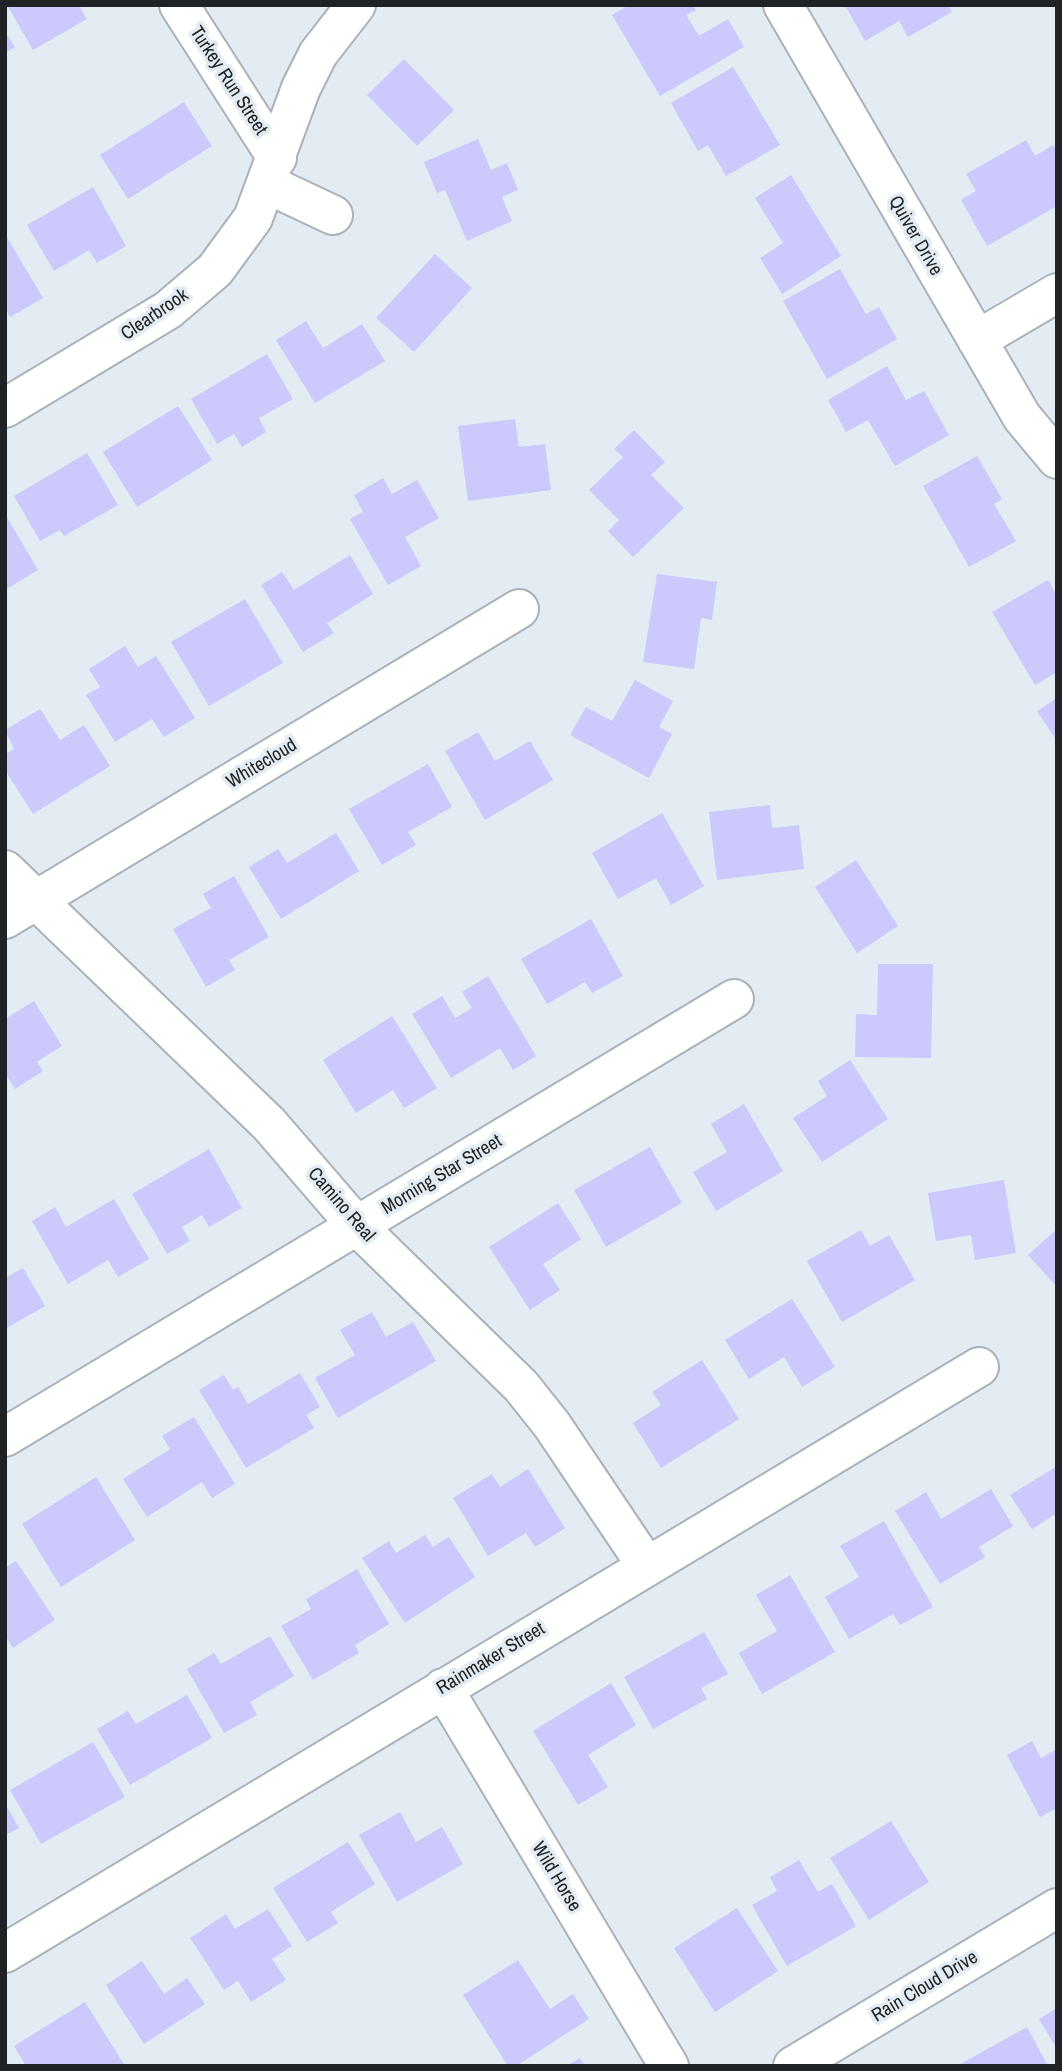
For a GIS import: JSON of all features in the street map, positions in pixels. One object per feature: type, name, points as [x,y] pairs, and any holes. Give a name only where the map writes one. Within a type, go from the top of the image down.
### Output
[{"type":"street","name":"Turkey Run Street","points":[[179,5],[272,171]]},
{"type":"street","name":"Clearbrook","points":[[5,408],[168,310],[215,270],[253,218],[301,89],[318,54],[356,5]]},
{"type":"street","name":"Quiver Drive","points":[[783,5],[1022,417],[1057,459]]},
{"type":"street","points":[[272,171],[334,215]]},
{"type":"street","points":[[977,340],[1057,293]]},
{"type":"street","name":"Whitecloud","points":[[21,909],[519,609]]},
{"type":"street","name":"Camino Real","points":[[5,870],[21,909],[269,1124],[357,1226],[521,1386],[552,1425],[646,1565]]},
{"type":"street","name":"Morning Star Street","points":[[5,1437],[734,999]]},
{"type":"street","name":"Rainmaker Street","points":[[5,1953],[979,1367]]},
{"type":"street","name":"Wild Horse","points":[[443,1688],[669,2066]]},
{"type":"street","name":"Rain Cloud Drive","points":[[793,2066],[1057,1909]]},
{"type":"building","points":[[7,5],[84,5],[80,7],[87,19],[33,50]]},
{"type":"building","points":[[629,5],[693,5],[696,10],[686,15],[699,36],[728,19],[744,47],[660,96],[612,15]]},
{"type":"building","points":[[845,5],[948,5],[952,12],[908,37],[899,21],[865,41]]},
{"type":"building","points":[[5,32],[15,47],[5,53]]},
{"type":"building","points":[[404,59],[454,110],[417,146],[367,95]]},
{"type":"building","points":[[733,67],[780,145],[726,176],[708,145],[698,151],[671,103]]},
{"type":"building","points":[[184,102],[212,146],[128,199],[100,155]]},
{"type":"building","points":[[478,139],[491,170],[507,163],[518,190],[502,197],[512,221],[467,241],[445,190],[437,193],[424,162]]},
{"type":"building","points":[[1026,140],[1035,156],[1053,145],[1057,151],[1057,206],[987,246],[961,200],[976,191],[966,174]]},
{"type":"building","points":[[791,175],[841,256],[782,294],[760,258],[783,243],[755,198]]},
{"type":"building","points":[[93,187],[126,246],[97,263],[89,250],[54,271],[27,225]]},
{"type":"building","points":[[5,234],[43,298],[10,317],[5,308]]},
{"type":"building","points":[[435,254],[472,288],[414,352],[376,318]]},
{"type":"building","points":[[840,269],[866,314],[879,307],[897,339],[827,379],[783,301]]},
{"type":"building","points":[[306,321],[323,348],[362,324],[385,361],[315,403],[276,340]]},
{"type":"building","points":[[267,354],[293,399],[259,418],[266,432],[242,447],[234,434],[217,444],[191,399]]},
{"type":"building","points":[[887,366],[906,400],[924,391],[949,435],[895,466],[868,420],[846,432],[828,400]]},
{"type":"building","points":[[178,406],[212,460],[137,507],[103,452]]},
{"type":"building","points":[[515,419],[519,447],[545,444],[551,490],[468,501],[458,426]]},
{"type":"building","points":[[634,430],[665,462],[651,475],[684,508],[633,557],[608,531],[619,520],[589,490],[623,457],[614,449]]},
{"type":"building","points":[[87,453],[118,505],[64,536],[60,530],[40,541],[14,496]]},
{"type":"building","points":[[977,456],[1002,499],[994,504],[1016,541],[969,567],[923,486]]},
{"type":"building","points":[[383,478],[392,494],[417,480],[439,518],[405,537],[421,566],[388,585],[350,519],[363,512],[354,495]]},
{"type":"building","points":[[5,514],[38,570],[5,590]]},
{"type":"building","points":[[350,555],[373,594],[327,623],[334,633],[303,652],[261,585],[282,572],[294,590]]},
{"type":"building","points":[[657,574],[717,582],[712,620],[701,618],[694,669],[643,662]]},
{"type":"building","points":[[1048,580],[1057,596],[1057,672],[1035,685],[992,612]]},
{"type":"building","points":[[245,599],[283,663],[209,706],[171,642]]},
{"type":"building","points":[[125,646],[138,667],[156,656],[195,718],[164,737],[152,719],[115,742],[86,695],[100,687],[89,669]]},
{"type":"building","points":[[635,680],[673,701],[659,727],[672,734],[649,778],[570,735],[586,707],[612,721]]},
{"type":"building","points":[[1057,698],[1057,741],[1037,711]]},
{"type":"building","points":[[40,709],[60,740],[84,725],[110,766],[33,814],[5,770],[5,754],[14,749],[5,730]]},
{"type":"building","points":[[478,732],[495,761],[530,741],[553,780],[485,820],[445,751]]},
{"type":"building","points":[[428,764],[452,807],[408,832],[416,845],[382,865],[349,809]]},
{"type":"building","points":[[770,805],[772,828],[799,825],[804,869],[717,880],[709,812]]},
{"type":"building","points":[[662,813],[704,886],[671,905],[656,878],[618,899],[592,853]]},
{"type":"building","points":[[336,833],[359,871],[281,919],[249,867],[278,849],[287,863]]},
{"type":"building","points":[[856,860],[898,926],[857,953],[815,887]]},
{"type":"building","points":[[234,876],[269,937],[229,960],[235,970],[206,987],[173,929],[211,908],[203,894]]},
{"type":"building","points":[[591,919],[623,976],[592,993],[585,982],[547,1004],[521,959]]},
{"type":"building","points":[[878,964],[933,964],[931,1058],[855,1057],[856,1014],[877,1015]]},
{"type":"building","points":[[488,976],[536,1056],[513,1070],[500,1048],[451,1078],[412,1014],[442,996],[455,1018],[472,1008],[462,992]]},
{"type":"building","points":[[34,1001],[62,1046],[37,1062],[43,1071],[15,1089],[5,1073],[5,1019]]},
{"type":"building","points":[[392,1016],[437,1088],[404,1108],[393,1090],[356,1113],[323,1060]]},
{"type":"building","points":[[850,1060],[888,1119],[822,1162],[793,1118],[827,1096],[818,1081]]},
{"type":"building","points":[[744,1104],[783,1171],[716,1211],[693,1172],[727,1152],[711,1124]]},
{"type":"building","points":[[650,1147],[682,1203],[606,1247],[574,1190]]},
{"type":"building","points":[[209,1149],[242,1208],[209,1227],[202,1215],[182,1227],[190,1241],[167,1254],[132,1194]]},
{"type":"building","points":[[1004,1180],[1016,1253],[975,1260],[971,1235],[936,1241],[928,1193]]},
{"type":"building","points":[[114,1199],[149,1259],[118,1277],[108,1260],[68,1284],[32,1221],[55,1207],[66,1227]]},
{"type":"building","points":[[558,1203],[581,1239],[543,1264],[560,1290],[530,1310],[489,1247]]},
{"type":"building","points":[[1057,1229],[1057,1287],[1028,1255]]},
{"type":"building","points":[[861,1230],[870,1246],[889,1235],[915,1280],[842,1322],[807,1261]]},
{"type":"building","points":[[23,1268],[45,1306],[5,1329],[5,1278]]},
{"type":"building","points":[[792,1299],[835,1367],[802,1387],[784,1357],[749,1379],[725,1340]]},
{"type":"building","points":[[372,1312],[386,1337],[413,1322],[436,1361],[338,1418],[315,1378],[355,1355],[340,1330]]},
{"type":"building","points":[[702,1360],[739,1419],[661,1468],[633,1423],[661,1405],[652,1392]]},
{"type":"building","points":[[300,1373],[320,1407],[306,1415],[314,1428],[246,1468],[199,1390],[224,1375],[233,1390],[238,1387],[248,1404]]},
{"type":"building","points":[[194,1417],[235,1484],[212,1498],[202,1482],[147,1517],[123,1479],[170,1449],[162,1436]]},
{"type":"building","points":[[1057,1466],[1057,1513],[1032,1529],[1010,1495]]},
{"type":"building","points":[[528,1469],[565,1528],[535,1547],[526,1533],[488,1556],[453,1498],[492,1474],[500,1487]]},
{"type":"building","points":[[96,1477],[135,1540],[61,1587],[22,1524]]},
{"type":"building","points":[[991,1489],[1013,1526],[979,1547],[985,1557],[940,1584],[895,1511],[926,1492],[941,1519]]},
{"type":"building","points":[[884,1521],[933,1607],[900,1625],[893,1614],[849,1639],[825,1597],[859,1577],[840,1546]]},
{"type":"building","points":[[425,1535],[433,1547],[449,1537],[475,1577],[405,1623],[362,1558],[389,1541],[396,1553]]},
{"type":"building","points":[[16,1561],[55,1620],[13,1648],[5,1635],[5,1568]]},
{"type":"building","points":[[357,1569],[389,1624],[355,1645],[359,1653],[313,1680],[281,1626],[311,1609],[306,1599]]},
{"type":"building","points":[[790,1575],[835,1652],[762,1694],[739,1653],[777,1631],[756,1595]]},
{"type":"building","points":[[704,1632],[728,1674],[701,1688],[707,1699],[653,1729],[624,1677]]},
{"type":"building","points":[[270,1636],[294,1676],[250,1702],[257,1715],[224,1733],[187,1669],[214,1653],[221,1664]]},
{"type":"building","points":[[611,1683],[636,1725],[588,1755],[608,1787],[578,1805],[533,1731]]},
{"type":"building","points":[[187,1695],[212,1738],[130,1785],[97,1729],[128,1711],[136,1724]]},
{"type":"building","points":[[1032,1741],[1041,1758],[1057,1749],[1057,1808],[1040,1817],[1007,1755]]},
{"type":"building","points":[[93,1742],[125,1797],[41,1844],[10,1790]]},
{"type":"building","points":[[5,1803],[19,1828],[5,1835]]},
{"type":"building","points":[[400,1812],[416,1842],[442,1827],[463,1864],[397,1902],[359,1835]]},
{"type":"building","points":[[891,1821],[929,1882],[869,1920],[830,1858]]},
{"type":"building","points":[[348,1842],[375,1884],[331,1912],[338,1923],[307,1942],[273,1888]]},
{"type":"building","points":[[799,1860],[818,1892],[832,1884],[856,1926],[787,1966],[752,1905],[777,1891],[770,1877]]},
{"type":"building","points":[[737,1908],[778,1971],[715,2012],[674,1948]]},
{"type":"building","points":[[268,1909],[292,1946],[272,1959],[286,1980],[251,2002],[238,1981],[224,1990],[190,1938],[226,1914],[235,1929]]},
{"type":"building","points":[[518,1960],[550,2009],[573,1994],[589,2019],[516,2066],[508,2066],[463,1995]]},
{"type":"building","points":[[142,1961],[164,1994],[187,1978],[205,2004],[144,2044],[106,1985]]},
{"type":"building","points":[[85,2002],[125,2066],[26,2066],[14,2046]]},
{"type":"building","points":[[1057,2008],[1057,2049],[1039,2019]]},
{"type":"building","points":[[1027,2027],[1048,2066],[957,2066]]},
{"type":"building","points":[[580,2058],[585,2066],[567,2066]]}]
